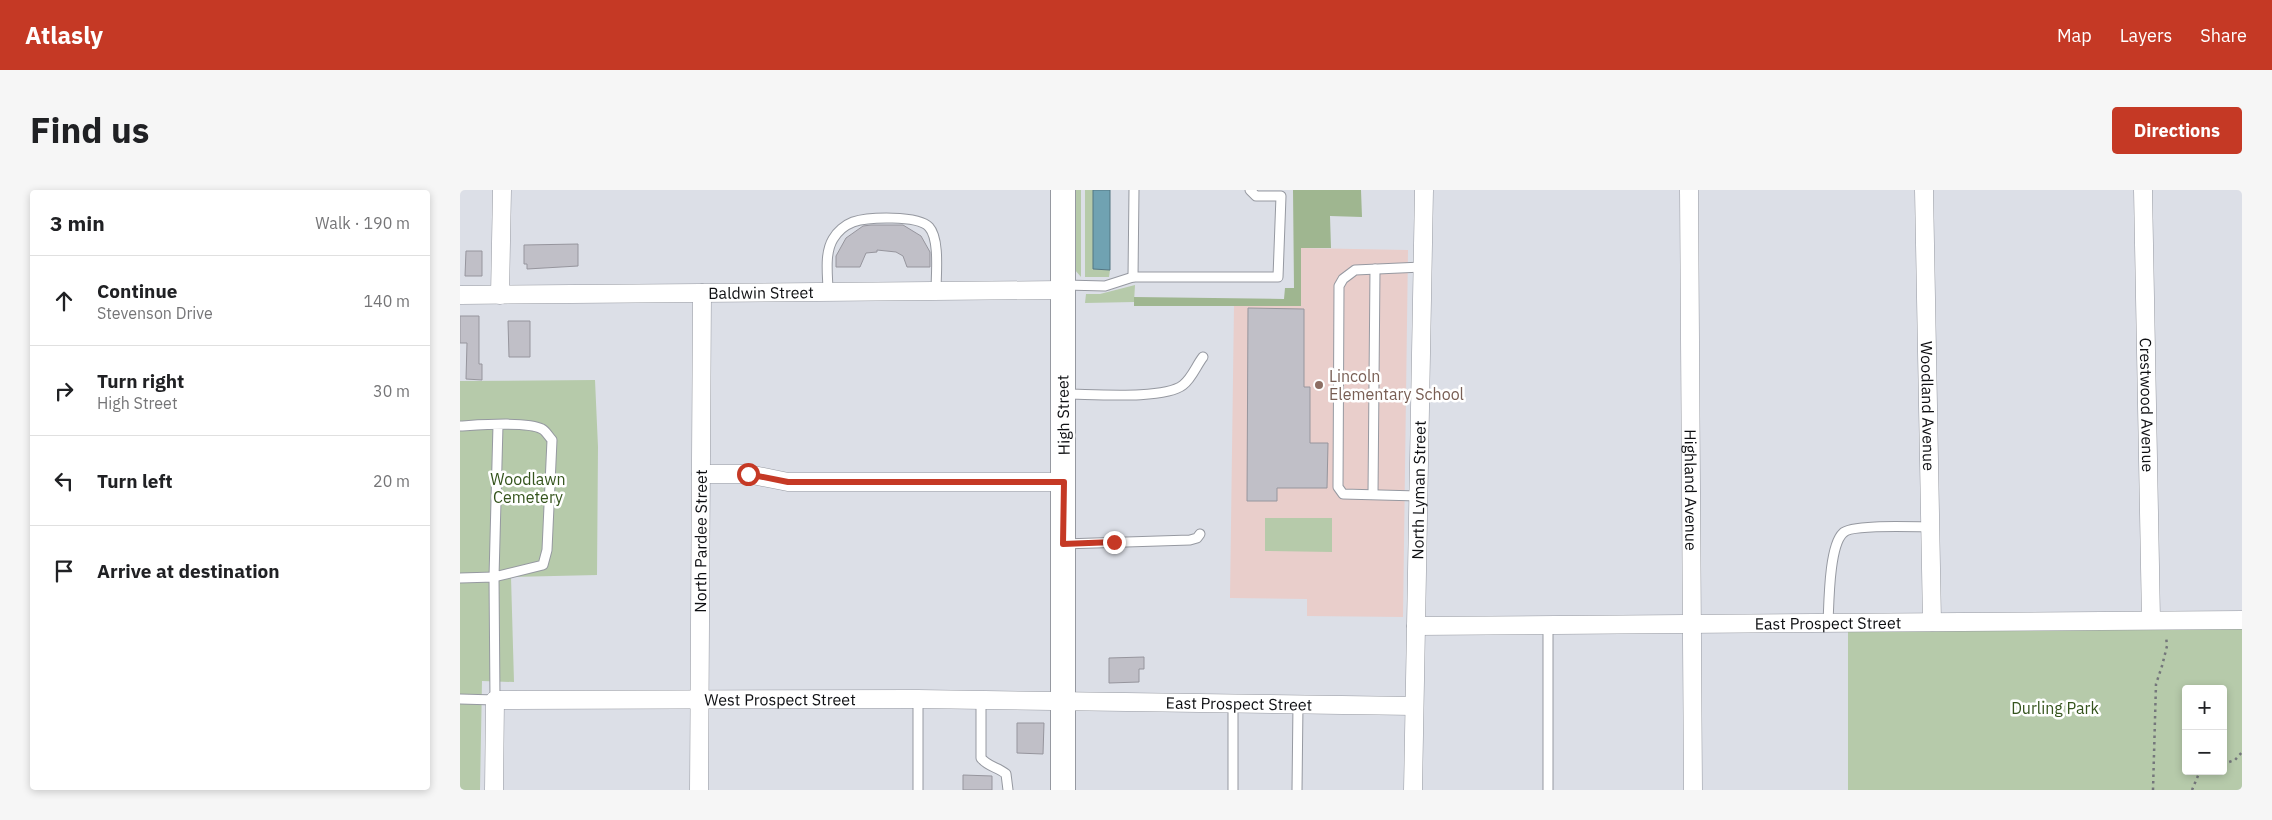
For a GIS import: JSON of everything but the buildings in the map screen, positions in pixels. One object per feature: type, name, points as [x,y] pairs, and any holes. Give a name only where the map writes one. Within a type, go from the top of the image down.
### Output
[{"type":"main road","name":"High Street","points":[[1062,190],[1064,790]]},
{"type":"street","points":[[500,294],[502,190]]},
{"type":"street","name":"North Lyman Street","points":[[1413,790],[1424,190]]},
{"type":"street","name":"Highland Avenue","points":[[1689,190],[1693,790]]},
{"type":"street","name":"Woodland Avenue","points":[[1924,190],[1932,622]]},
{"type":"street","name":"Crestwood Avenue","points":[[2143,190],[2158,620]]},
{"type":"street","name":"Baldwin Street","points":[[460,295],[936,291],[1062,288]]},
{"type":"street","name":"North Pardee Street","points":[[699,790],[702,293]]},
{"type":"street","points":[[701,474],[748,474],[788,482],[1064,482]]},
{"type":"street","name":"East Prospect Street","points":[[1416,626],[2242,620]]},
{"type":"street","name":"West Prospect Street","points":[[495,700],[700,698],[1064,701]]},
{"type":"street","points":[[494,790],[495,700]]},
{"type":"street","name":"East Prospect Street","points":[[1064,701],[1414,706]]},
{"type":"lane","points":[[1133,276],[1134,190]]},
{"type":"lane","points":[[1062,288],[1105,286],[1133,276],[1278,277],[1280,196],[1256,196],[1250,190]]},
{"type":"lane","points":[[828,292],[828,254],[832,240],[841,229],[854,222],[874,219],[918,221],[929,227],[934,236],[936,252],[936,291]]},
{"type":"lane","points":[[1418,496],[1343,494],[1338,487],[1339,296],[1340,286],[1348,274],[1355,270],[1422,267]]},
{"type":"lane","points":[[1373,494],[1375,269]]},
{"type":"lane","points":[[1062,394],[1164,393],[1181,387],[1190,379],[1203,357]]},
{"type":"lane","points":[[460,699],[495,700],[494,577],[498,425]]},
{"type":"lane","points":[[460,426],[535,426],[543,430],[552,440],[547,550],[543,565],[494,577],[460,578]]},
{"type":"lane","points":[[1828,623],[1830,583],[1836,542],[1844,531],[1857,528],[1930,527]]},
{"type":"lane","points":[[1063,544],[1190,540],[1197,538],[1200,534]]},
{"type":"lane","points":[[1548,625],[1548,790]]},
{"type":"lane","points":[[918,699],[918,790]]},
{"type":"lane","points":[[981,701],[981,758],[987,765],[1006,774],[1008,790]]},
{"type":"lane","points":[[1233,704],[1233,790]]},
{"type":"lane","points":[[1297,790],[1298,704]]},
{"type":"path","points":[[2153,790],[2156,684],[2167,646],[2158,620]]},
{"type":"path","points":[[2227,763],[2235,760],[2242,752]]},
{"type":"path","points":[[2192,790],[2198,775]]},
{"type":"shaded area","name":"Lincoln Elementary School","points":[[1301,248],[1408,250],[1403,617],[1307,616],[1307,599],[1230,598],[1234,305],[1301,306]]},
{"type":"green space","points":[[1075,190],[1081,190],[1081,277],[1075,270]]},
{"type":"green space","points":[[1085,190],[1093,190],[1093,269],[1110,270],[1109,277],[1085,277]]},
{"type":"green space","points":[[1293,190],[1361,190],[1362,217],[1330,216],[1331,248],[1301,248],[1301,306],[1134,306],[1134,297],[1284,299],[1285,288],[1294,288]]},
{"type":"green space","points":[[1135,285],[1134,302],[1085,303],[1086,294],[1100,294]]},
{"type":"green space","name":"Woodlawn Cemetery","points":[[595,380],[598,447],[597,575],[511,577],[514,682],[482,681],[480,790],[460,790],[460,381]]},
{"type":"green space","points":[[1265,518],[1332,518],[1332,552],[1265,551]]},
{"type":"green space","name":"Durling Park","points":[[2242,625],[2242,790],[1848,790],[1848,629]]},
{"type":"water","points":[[1093,190],[1110,190],[1110,270],[1093,269]]},
{"type":"place","name":"Lincoln Elementary School","points":[[1319,385]]},
{"type":"route","points":[[748,474],[788,482],[1064,482],[1063,544],[1114,542]]}]
